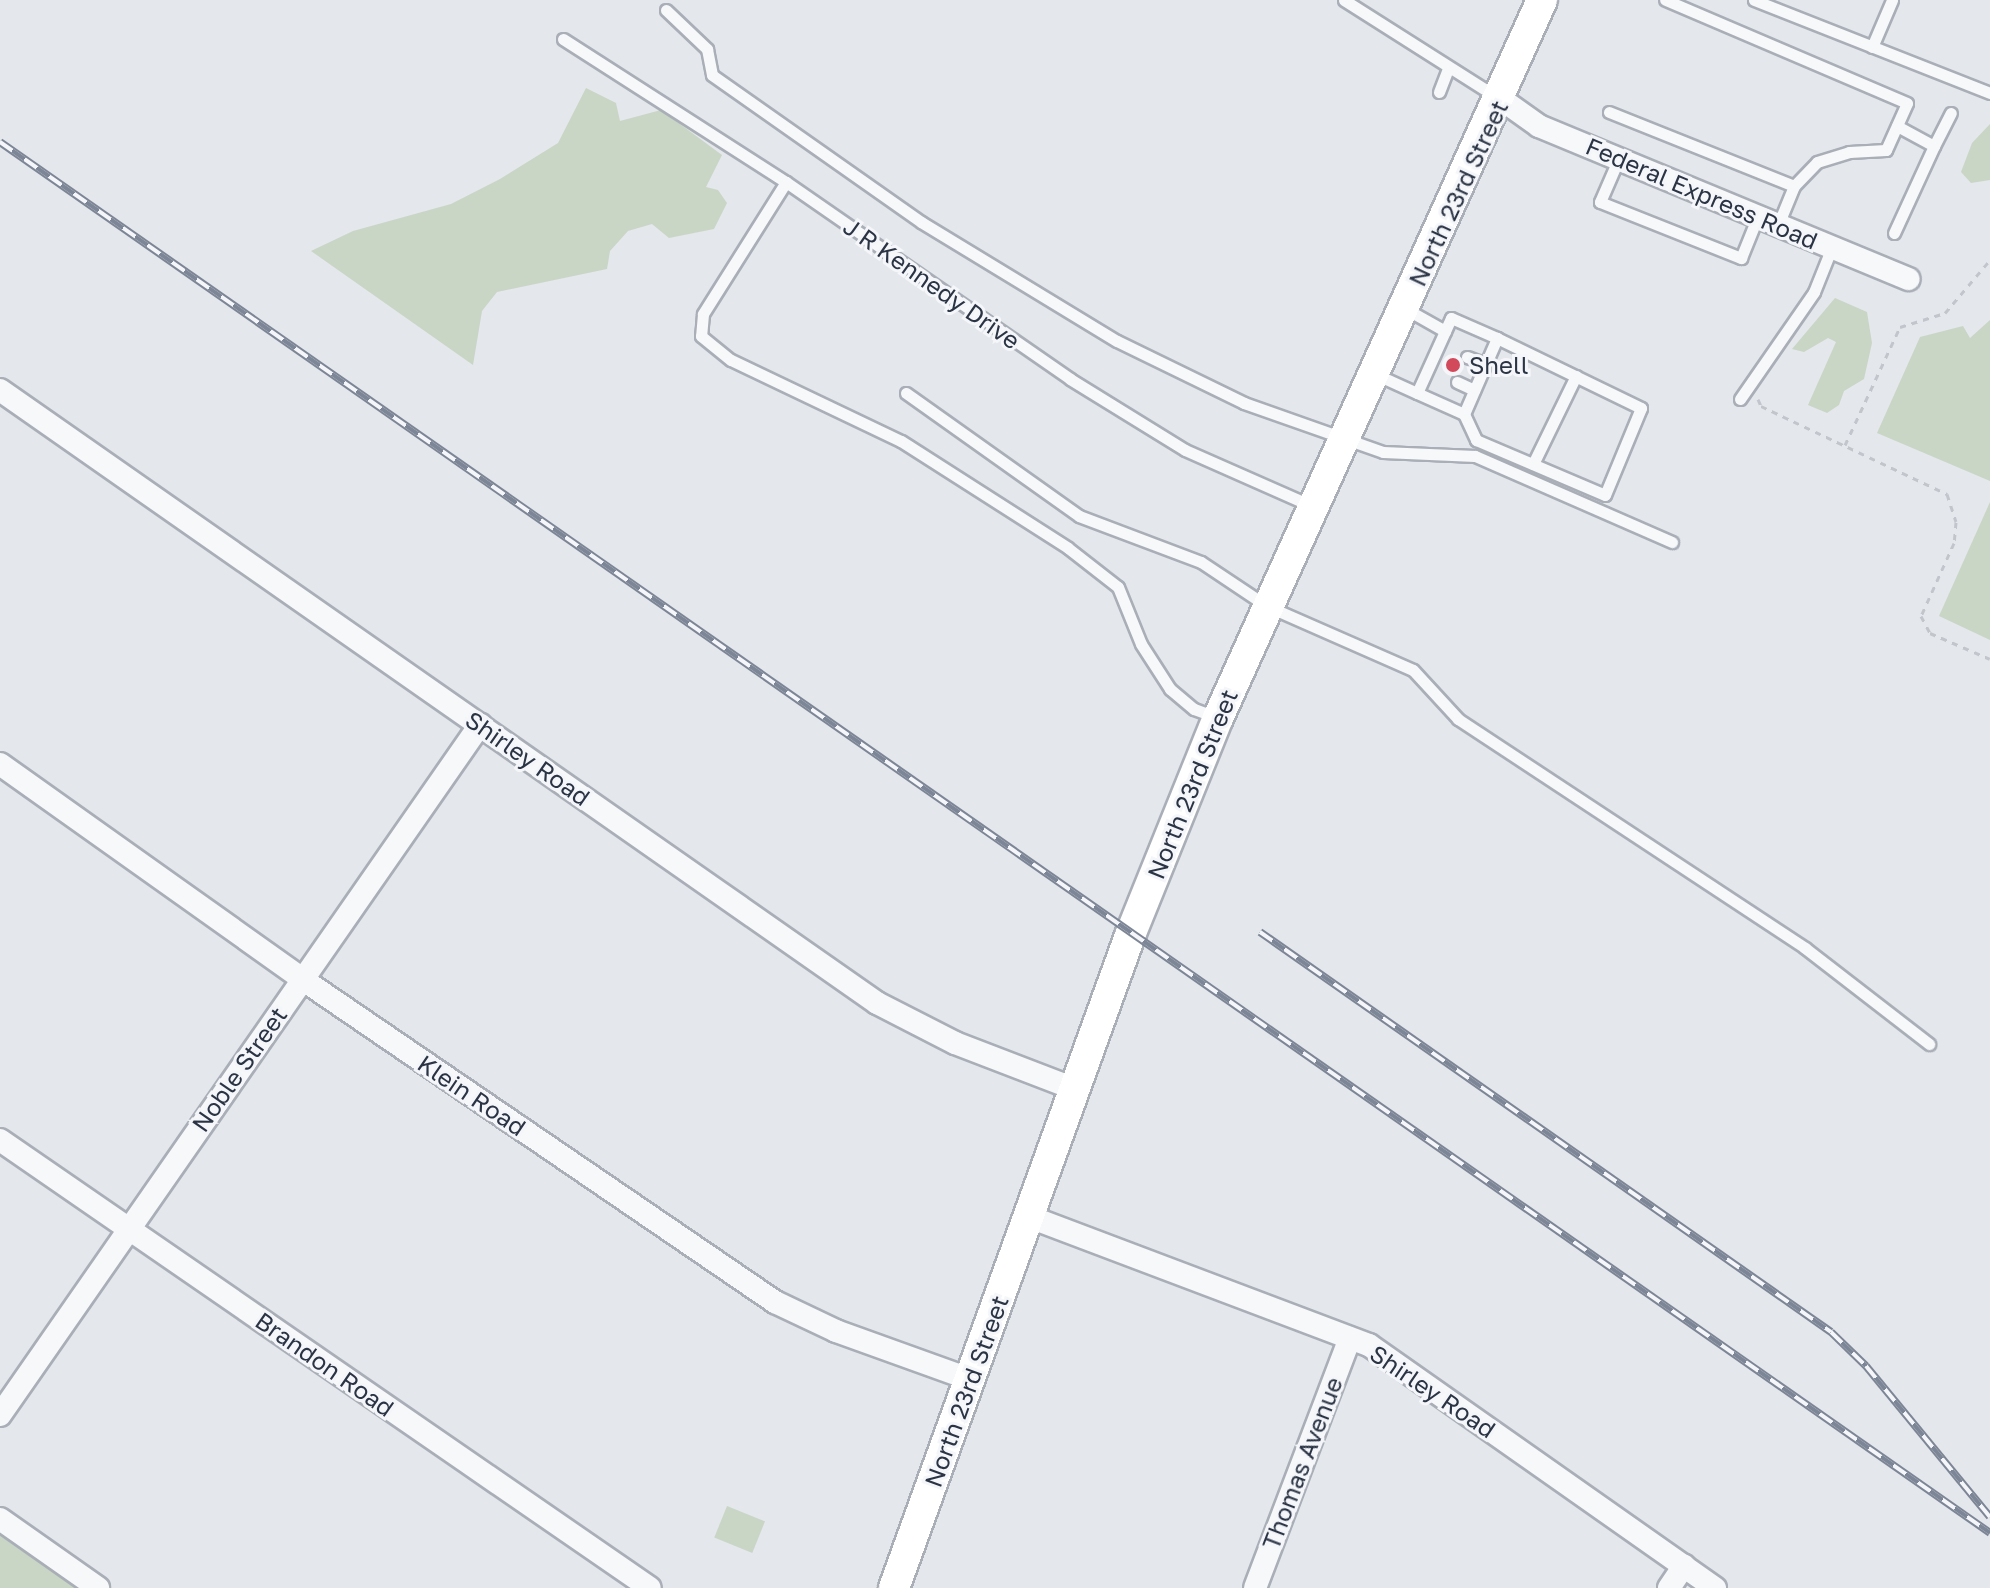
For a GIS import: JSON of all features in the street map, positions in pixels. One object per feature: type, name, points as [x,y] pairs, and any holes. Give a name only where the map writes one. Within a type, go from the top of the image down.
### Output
[{"type":"main road","name":"North 23rd Street","points":[[894,1588],[1131,933],[1218,718],[1312,506],[1501,99],[1542,0]]},
{"type":"street","name":"Federal Express Road","points":[[1501,99],[1539,126],[1909,279]]},
{"type":"street","name":"Shirley Road","points":[[0,390],[877,1003],[955,1043],[1075,1089]]},
{"type":"street","name":"Noble Street","points":[[0,1415],[480,725]]},
{"type":"street","name":"Klein Road","points":[[0,764],[302,979],[775,1302],[836,1331],[969,1379]]},
{"type":"street","name":"Brandon Road","points":[[0,1140],[650,1588]]},
{"type":"street","name":"Shirley Road","points":[[1030,1217],[1350,1338],[1393,1362],[1715,1588]]},
{"type":"street","name":"Thomas Avenue","points":[[1255,1588],[1350,1338]]},
{"type":"street","points":[[0,1519],[98,1588]]},
{"type":"street","points":[[1669,1588],[1684,1566]]},
{"type":"lane","points":[[1344,0],[1501,99]]},
{"type":"lane","points":[[1620,158],[1600,202],[1741,258],[1794,186],[1817,162],[1849,152],[1886,150],[1907,103],[1665,0]]},
{"type":"lane","points":[[1754,0],[1990,93]]},
{"type":"lane","points":[[1872,47],[1892,0]]},
{"type":"lane","points":[[666,10],[707,49],[712,75],[921,222],[1117,341],[1244,403],[1383,452],[1475,456],[1672,542]]},
{"type":"lane","name":"J R Kennedy Drive","points":[[563,39],[786,182],[1146,426],[1185,450],[1312,506]]},
{"type":"lane","points":[[1439,92],[1448,68]]},
{"type":"lane","points":[[1609,112],[1794,186]]},
{"type":"lane","points":[[1894,233],[1951,113]]},
{"type":"lane","points":[[1897,126],[1934,146]]},
{"type":"lane","points":[[786,182],[703,314],[701,336],[731,360],[901,441],[1068,548],[1118,587],[1141,644],[1170,689],[1194,709],[1218,718]]},
{"type":"lane","points":[[1740,399],[1814,292],[1832,247]]},
{"type":"lane","points":[[1405,309],[1445,331]]},
{"type":"lane","points":[[1374,374],[1464,414],[1476,440],[1605,495],[1641,408],[1451,318],[1434,372],[1417,393]]},
{"type":"lane","points":[[1464,414],[1497,338]]},
{"type":"lane","points":[[1467,357],[1486,364]]},
{"type":"lane","points":[[1533,464],[1576,376]]},
{"type":"lane","points":[[1457,382],[1474,390]]},
{"type":"lane","points":[[906,393],[1079,516],[1201,562],[1267,606],[1413,670],[1458,719],[1805,948],[1929,1044]]},
{"type":"path","points":[[1845,445],[1900,327],[1945,313],[1990,260]]},
{"type":"path","points":[[1751,384],[1761,406],[1947,494],[1956,522],[1954,543],[1921,616],[1930,633],[1990,659]]},
{"type":"green space","points":[[586,88],[616,103],[620,121],[661,110],[722,155],[706,187],[718,190],[727,203],[714,229],[669,238],[652,224],[628,231],[610,251],[607,269],[497,292],[482,311],[473,365],[311,251],[353,231],[451,204],[500,179],[558,143]]},
{"type":"green space","points":[[1990,124],[1990,180],[1971,183],[1961,172],[1972,143]]},
{"type":"green space","points":[[1835,298],[1867,312],[1872,343],[1864,379],[1844,391],[1839,405],[1827,413],[1808,405],[1836,342],[1828,338],[1804,352],[1792,349]]},
{"type":"green space","points":[[1990,320],[1990,481],[1877,433],[1920,337],[1963,326],[1970,338]]},
{"type":"green space","points":[[1990,502],[1990,640],[1939,616]]},
{"type":"green space","points":[[727,1506],[765,1521],[752,1553],[714,1538]]},
{"type":"green space","points":[[0,1531],[82,1588],[0,1588]]},
{"type":"railway","points":[[0,142],[1990,1533]]},
{"type":"railway","points":[[1260,932],[1831,1332],[1866,1366],[1990,1517]]},
{"type":"place","name":"Shell","points":[[1453,365]]}]
